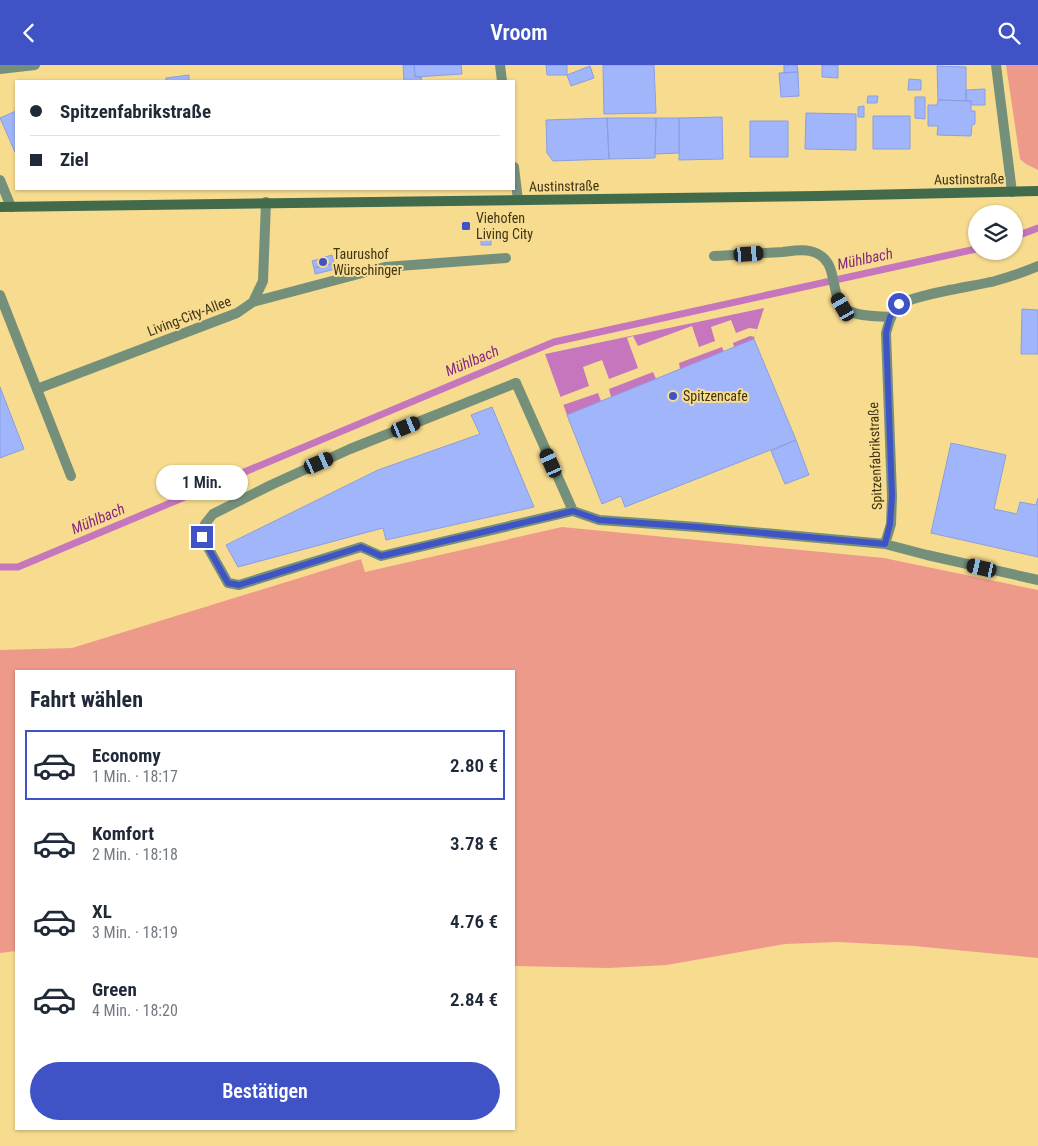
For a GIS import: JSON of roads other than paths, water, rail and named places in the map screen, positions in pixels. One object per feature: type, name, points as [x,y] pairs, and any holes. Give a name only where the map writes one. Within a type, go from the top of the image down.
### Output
[{"type":"main road","name":"Austinstraße","points":[[5,207],[819,196],[1038,191]]},
{"type":"street","points":[[0,69],[34,65]]},
{"type":"street","points":[[500,65],[502,80]]},
{"type":"street","points":[[996,65],[1012,191]]},
{"type":"street","points":[[515,175],[518,200]]},
{"type":"street","points":[[0,180],[5,207]]},
{"type":"street","points":[[254,302],[263,281],[266,202]]},
{"type":"street","points":[[714,256],[810,251],[826,260],[830,267],[837,297],[843,307],[848,311],[862,315],[890,317],[899,304],[913,298],[994,281],[1038,266]]},
{"type":"street","name":"Living-City-Allee","points":[[37,389],[237,313],[254,302],[385,267],[506,258]]},
{"type":"street","points":[[0,295],[71,476]]},
{"type":"street","name":"Spitzenfabrikstraße","points":[[885,544],[890,524],[892,496],[886,333],[890,317]]},
{"type":"street","points":[[573,511],[516,383],[350,449],[271,485],[213,514],[205,524],[202,537],[228,583],[239,585],[361,547],[381,556],[573,511],[599,520],[885,544],[1038,581]]},
{"type":"waterway","name":"Mühlbach","points":[[1023,234],[1038,228]]},
{"type":"waterway","name":"Mühlbach","points":[[0,567],[18,567],[554,342],[968,251]]},
{"type":"place","name":"Viehofen Living City","points":[[466,226]]},
{"type":"place","name":"Taurushof Würschinger","points":[[323,262]]},
{"type":"place","name":"Spitzencafe","points":[[673,396]]}]
